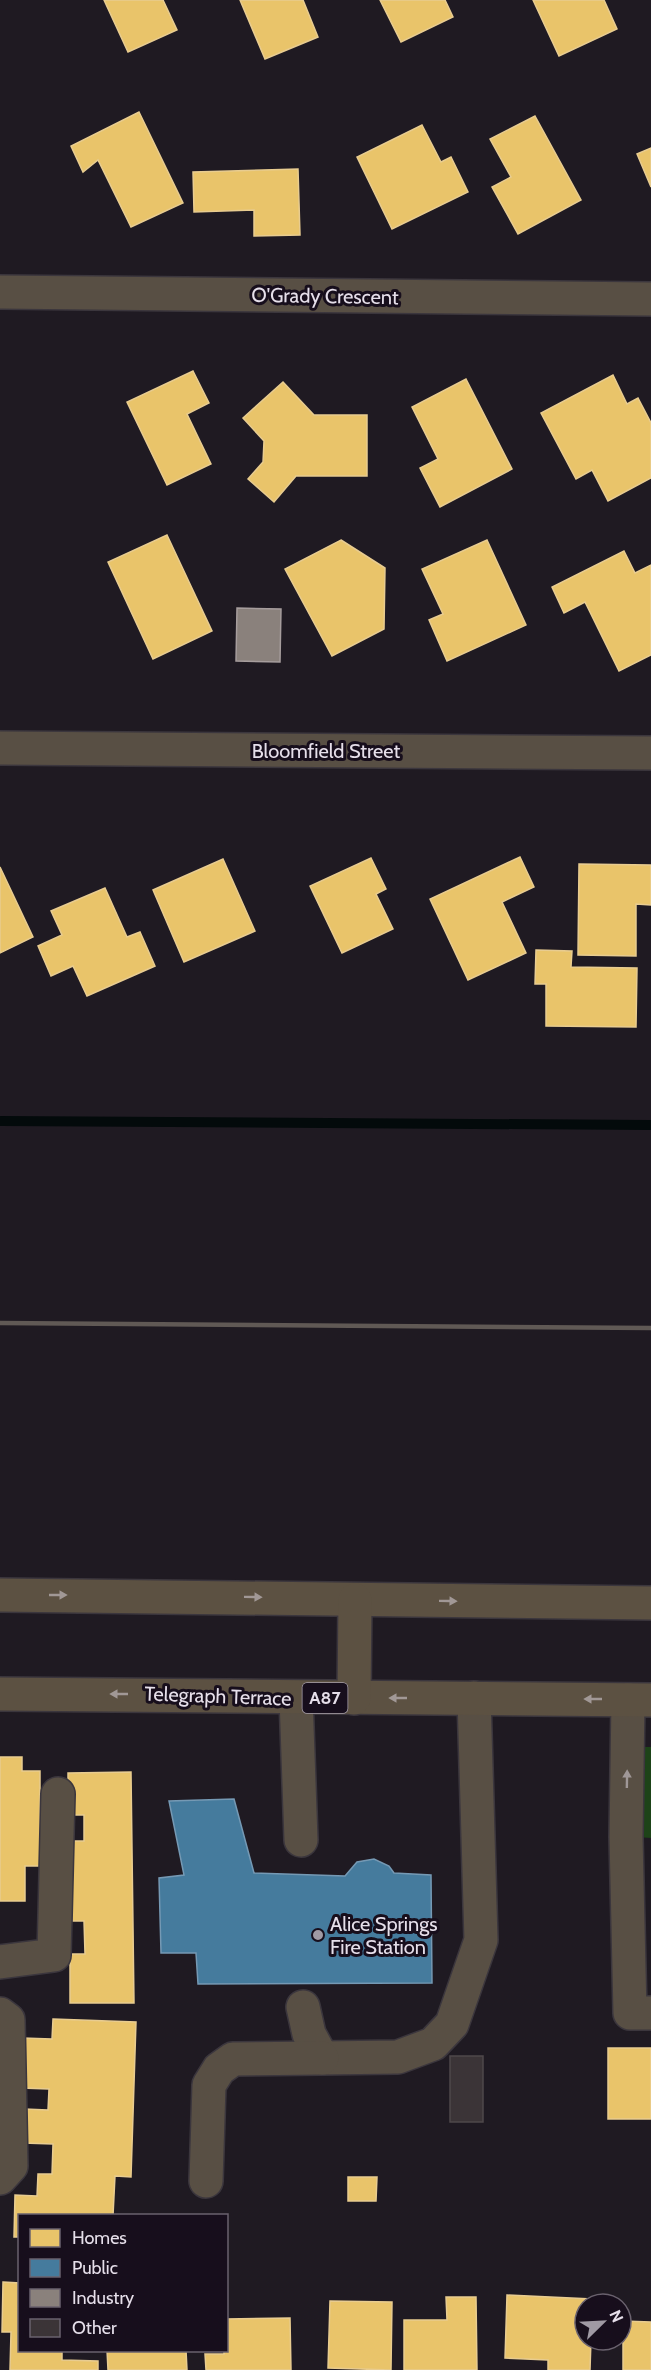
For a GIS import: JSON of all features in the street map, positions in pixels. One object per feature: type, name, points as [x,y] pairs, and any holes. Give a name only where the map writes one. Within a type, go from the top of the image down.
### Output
[{"type":"highway","points":[[0,1595],[651,1603]]},
{"type":"highway","points":[[354,1698],[355,1600]]},
{"type":"highway","name":"Telegraph Terrace","points":[[0,1694],[639,1700]]},
{"type":"street","name":"O'Grady Crescent","points":[[0,292],[651,299]]},
{"type":"street","name":"Bloomfield Street","points":[[0,748],[651,753]]},
{"type":"street","points":[[296,1698],[301,1840]]},
{"type":"street","points":[[206,2181],[209,2085],[219,2069],[233,2059],[399,2057],[433,2044],[452,2024],[481,1940],[474,1698]]},
{"type":"street","points":[[639,1700],[626,1837],[630,2013],[651,2013]]},
{"type":"street","points":[[0,1962],[54,1954],[58,1794]]},
{"type":"street","points":[[303,2007],[309,2034],[322,2058]]},
{"type":"street","points":[[0,2014],[8,2020],[11,2166],[0,2178]]},
{"type":"green space","points":[[638,1747],[651,1747],[651,1838],[637,1837]]},
{"type":"building: Homes","points":[[104,0],[163,0],[177,30],[128,52]]},
{"type":"building: Homes","points":[[240,0],[303,0],[318,37],[265,59]]},
{"type":"building: Homes","points":[[380,0],[445,0],[453,17],[401,42]]},
{"type":"building: Homes","points":[[533,0],[604,0],[617,29],[559,56]]},
{"type":"building: Homes","points":[[139,112],[183,203],[131,227],[98,160],[83,172],[71,146]]},
{"type":"building: Homes","points":[[535,116],[581,200],[518,234],[492,187],[511,177],[490,139]]},
{"type":"building: Homes","points":[[422,125],[441,162],[451,157],[468,192],[392,229],[357,157]]},
{"type":"building: Homes","points":[[651,148],[651,187],[637,154]]},
{"type":"building: Homes","points":[[298,169],[300,235],[254,236],[254,210],[194,212],[193,172]]},
{"type":"building: Homes","points":[[193,371],[209,403],[187,414],[211,464],[167,485],[127,402]]},
{"type":"building: Homes","points":[[613,375],[627,404],[638,398],[651,423],[651,478],[608,501],[592,470],[576,479],[541,413]]},
{"type":"building: Homes","points":[[466,379],[512,469],[440,507],[420,468],[438,459],[412,407]]},
{"type":"building: Homes","points":[[283,382],[314,415],[367,415],[367,476],[296,476],[274,502],[248,479],[263,462],[264,441],[243,418]]},
{"type":"building: Homes","points":[[167,535],[212,631],[153,659],[108,562]]},
{"type":"building: Homes","points":[[341,540],[385,568],[384,629],[332,656],[285,569]]},
{"type":"building: Homes","points":[[487,540],[526,625],[447,661],[429,620],[443,614],[422,569]]},
{"type":"building: Homes","points":[[624,551],[635,573],[651,565],[651,655],[619,671],[585,602],[564,613],[552,587]]},
{"type":"building: Homes","points":[[520,857],[534,887],[502,902],[526,953],[468,980],[430,899]]},
{"type":"building: Homes","points":[[371,858],[386,889],[376,894],[393,929],[342,953],[310,886]]},
{"type":"building: Homes","points":[[223,859],[255,931],[184,962],[153,890]]},
{"type":"building: Homes","points":[[579,864],[651,865],[651,905],[636,904],[636,956],[578,955]]},
{"type":"building: Homes","points":[[0,867],[33,937],[0,953]]},
{"type":"building: Homes","points":[[105,888],[127,937],[140,932],[155,966],[87,996],[73,966],[51,976],[38,946],[62,935],[51,911]]},
{"type":"building: Homes","points":[[536,950],[572,951],[571,967],[637,968],[636,1027],[546,1026],[546,984],[535,984]]},
{"type":"building: Homes","points":[[0,1757],[22,1757],[22,1771],[40,1771],[40,1866],[25,1866],[25,1901],[0,1901]]},
{"type":"building: Homes","points":[[131,1772],[134,2003],[70,2003],[70,1954],[85,1954],[84,1921],[65,1921],[64,1841],[84,1841],[84,1815],[68,1815],[68,1773]]},
{"type":"building: Homes","points":[[53,2019],[136,2022],[131,2177],[115,2176],[113,2214],[18,2214],[18,2237],[14,2237],[15,2195],[37,2196],[38,2174],[52,2174],[53,2144],[23,2143],[25,2109],[48,2110],[49,2089],[21,2088],[23,2038],[52,2039]]},
{"type":"building: Homes","points":[[608,2048],[651,2048],[651,2119],[608,2119]]},
{"type":"building: Homes","points":[[348,2177],[377,2177],[376,2201],[348,2201]]},
{"type":"building: Homes","points":[[3,2282],[18,2283],[18,2352],[62,2352],[62,2360],[98,2361],[98,2370],[10,2370],[11,2332],[2,2332]]},
{"type":"building: Homes","points":[[507,2295],[573,2298],[573,2352],[591,2352],[590,2370],[548,2370],[548,2360],[505,2358]]},
{"type":"building: Homes","points":[[446,2297],[476,2297],[477,2370],[404,2370],[404,2320],[447,2320]]},
{"type":"building: Homes","points":[[330,2301],[392,2302],[391,2370],[328,2368]]},
{"type":"building: Homes","points":[[290,2318],[291,2370],[206,2370],[205,2354],[228,2352],[228,2319]]},
{"type":"building: Homes","points":[[633,2321],[651,2322],[651,2370],[623,2370],[623,2352],[633,2352]]},
{"type":"building: Homes","points":[[107,2352],[186,2352],[187,2370],[108,2370]]},
{"type":"building: Public","points":[[234,1799],[254,1873],[345,1876],[357,1862],[374,1859],[389,1866],[394,1873],[431,1875],[432,1983],[198,1984],[196,1953],[161,1953],[159,1878],[184,1875],[169,1801]]},
{"type":"building: Industry","points":[[237,608],[281,609],[280,662],[236,661]]},
{"type":"building: Other","points":[[450,2056],[483,2056],[483,2122],[450,2122]]},
{"type":"waterway","points":[[0,1121],[651,1125]]},
{"type":"railway","points":[[0,1323],[651,1328]]},
{"type":"place","name":"Alice Springs Fire Station","points":[[318,1935]]}]
